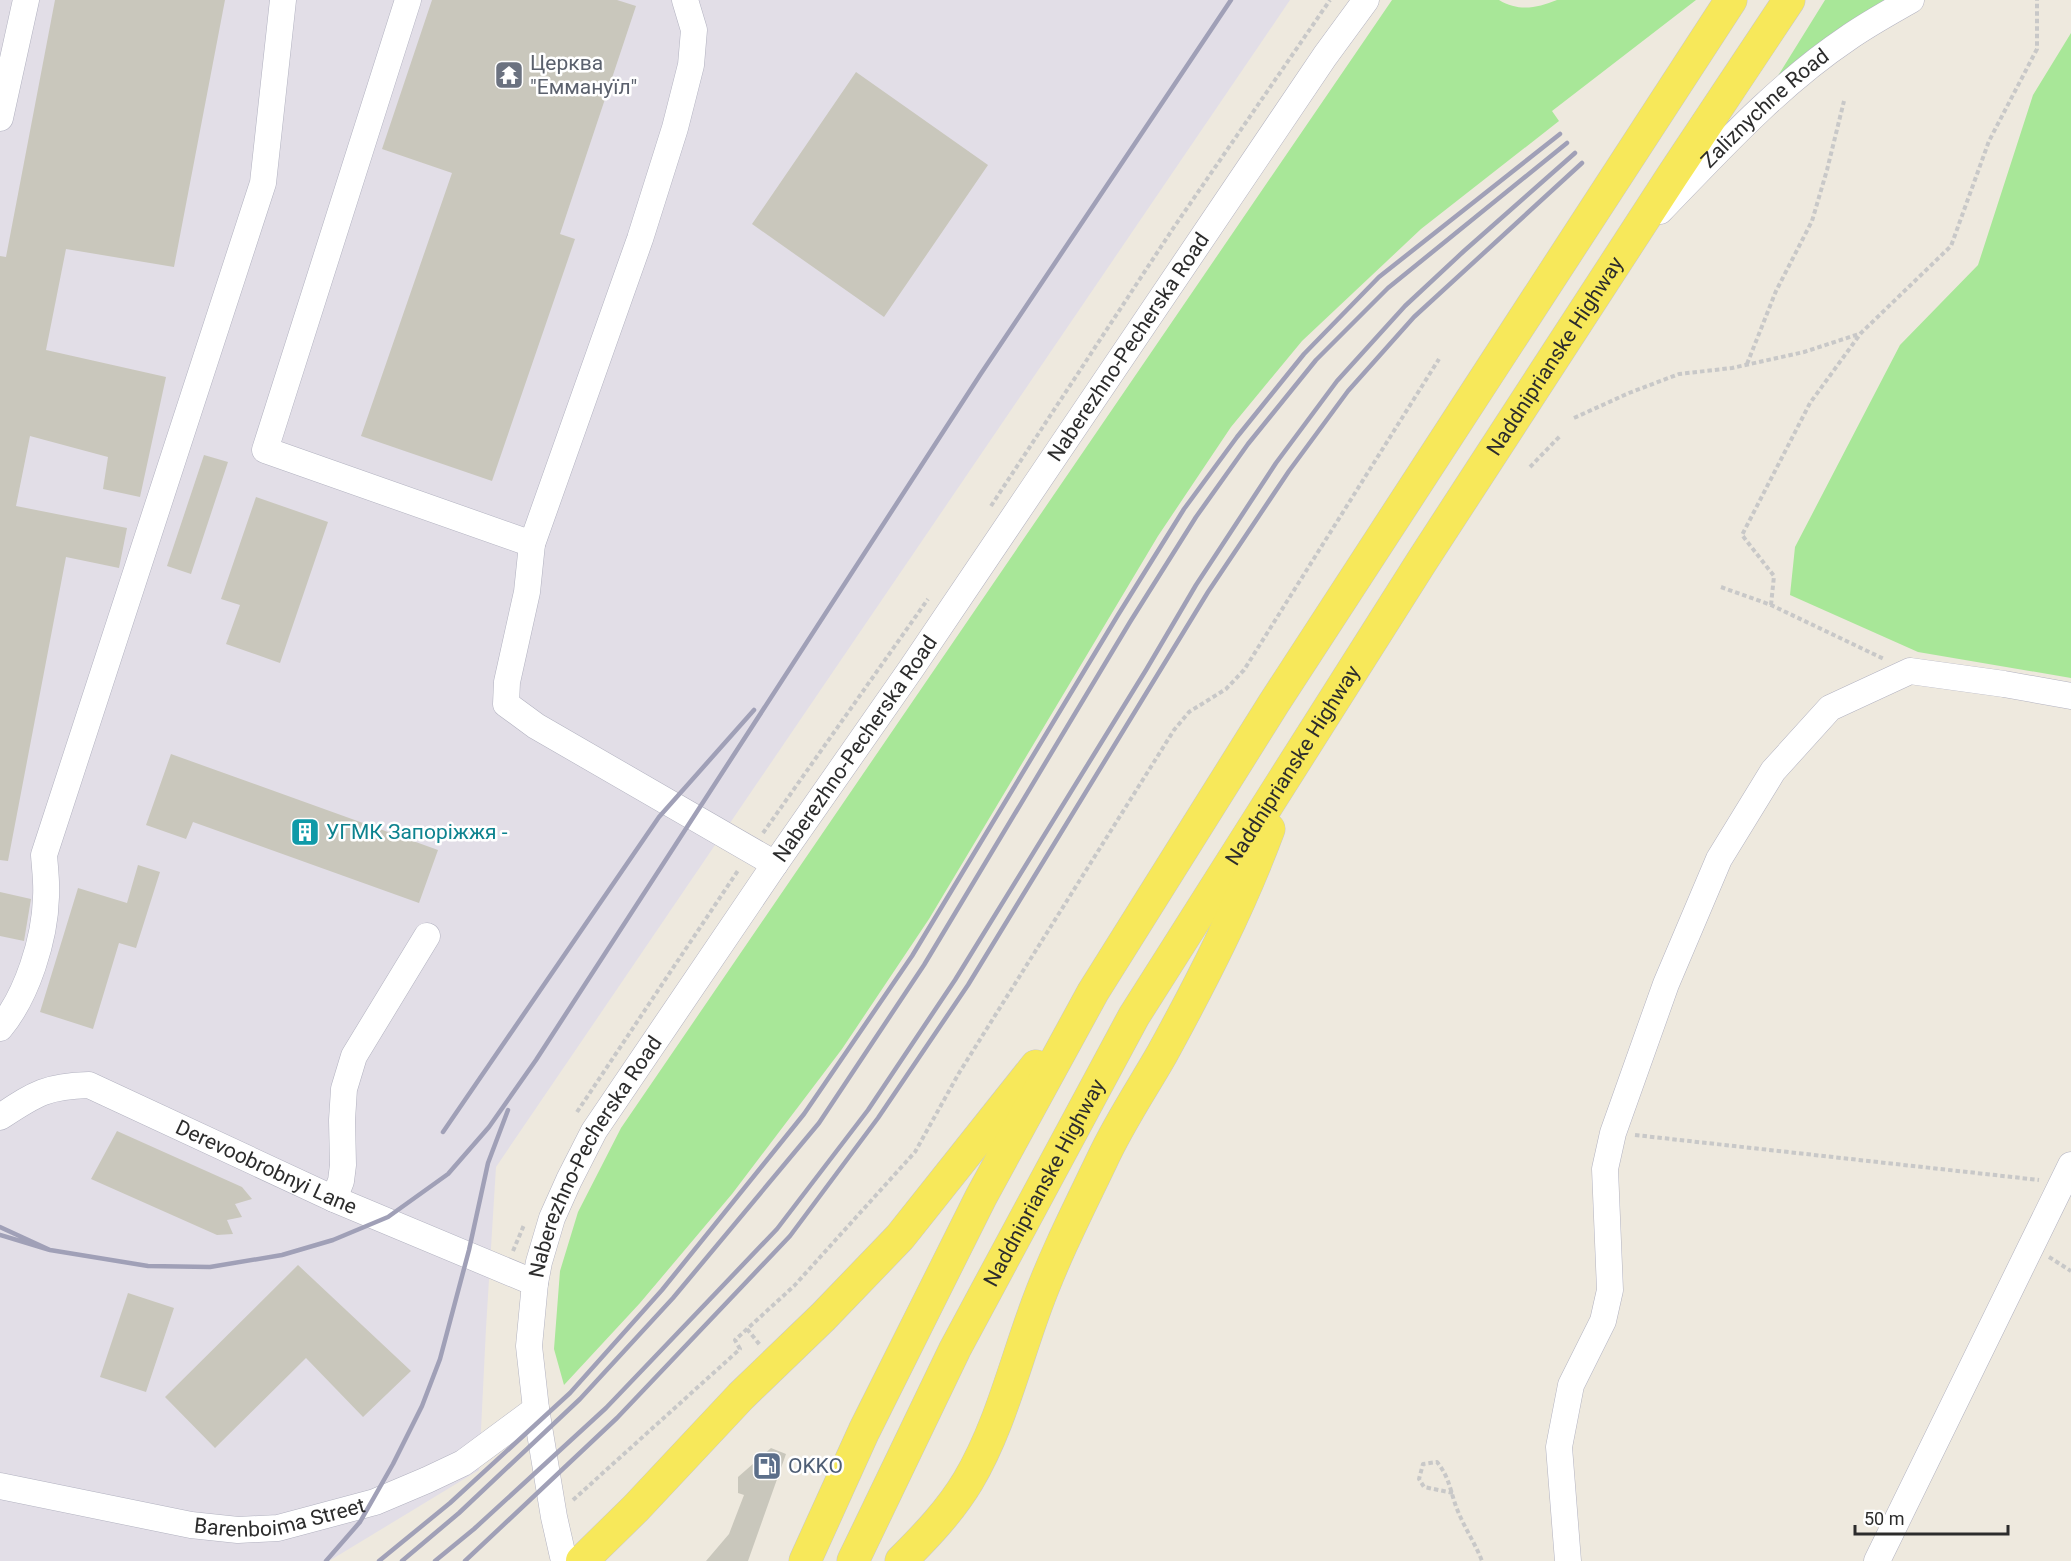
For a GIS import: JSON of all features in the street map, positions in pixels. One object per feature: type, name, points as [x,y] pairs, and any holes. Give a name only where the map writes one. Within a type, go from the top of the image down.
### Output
[{"type":"main road","points":[[805,1561],[864,1431],[981,1197],[1093,992],[1274,703],[1731,0]]},
{"type":"main road","name":"Naddniprianske Highway","points":[[853,1561],[954,1349],[1134,1016],[1429,551],[1789,0]]},
{"type":"main road","points":[[901,1561],[935,1527],[968,1481],[995,1424],[1036,1305],[1057,1254],[1113,1135],[1161,1054],[1250,881],[1294,763]]},
{"type":"main road","points":[[582,1561],[636,1508],[741,1396],[824,1317],[900,1237],[1093,992]]},
{"type":"street","points":[[0,118],[26,0]]},
{"type":"street","points":[[0,1028],[8,1018],[39,949],[46,898],[44,855],[263,183],[283,0]]},
{"type":"street","points":[[408,0],[265,450],[532,544]]},
{"type":"street","points":[[685,0],[694,30],[691,65],[675,128],[640,239],[532,544],[527,592],[507,682],[506,704],[536,726],[775,864]]},
{"type":"street","name":"Naberezhno-Pecherska Road","points":[[564,1561],[554,1517],[536,1409],[530,1346],[535,1283],[552,1218],[594,1131],[775,864],[911,669],[1325,56],[1366,0]]},
{"type":"street","name":"Zaliznychne Road","points":[[1635,236],[1744,124],[1784,88],[1848,38],[1911,0]]},
{"type":"street","points":[[1568,1561],[1559,1447],[1571,1385],[1603,1321],[1610,1290],[1605,1169],[1613,1133],[1666,984],[1719,859],[1773,771],[1830,708],[1911,671],[2071,696]]},
{"type":"street","points":[[334,1199],[341,1181],[343,1165],[344,1089],[354,1056],[427,936]]},
{"type":"street","name":"Derevoobrobnyi Lane","points":[[0,1117],[34,1094],[63,1086],[89,1085],[334,1199],[535,1283]]},
{"type":"street","points":[[1877,1561],[2067,1174]]},
{"type":"street","name":"Barenboima Street","points":[[0,1486],[191,1525],[238,1530],[278,1528],[375,1502],[427,1480],[463,1463],[536,1409]]},
{"type":"path","points":[[985,515],[1172,230],[1329,0]]},
{"type":"path","points":[[1771,605],[1774,576],[1742,535],[1810,403],[1861,333],[1951,246],[1989,141],[2037,49],[2037,0]]},
{"type":"path","points":[[1747,364],[1776,291],[1812,221],[1844,101]]},
{"type":"path","points":[[1574,418],[1629,393],[1679,374],[1747,364],[1804,352],[1861,333]]},
{"type":"path","points":[[554,1517],[740,1349],[735,1340],[795,1286],[915,1152],[959,1073],[1174,730],[1189,712],[1226,689],[1244,670],[1439,359]]},
{"type":"path","points":[[1530,467],[1561,435]]},
{"type":"path","points":[[1720,587],[1771,605],[1911,671]]},
{"type":"path","points":[[576,1116],[579,1107],[752,849],[933,593]]},
{"type":"path","points":[[1613,1133],[2067,1174]]},
{"type":"path","points":[[505,1270],[529,1216]]},
{"type":"path","points":[[1452,1493],[1424,1487],[1419,1479],[1423,1464],[1437,1462],[1447,1474],[1457,1509],[1482,1561]]},
{"type":"shaded area","points":[[0,0],[1290,0],[496,1167],[479,1470],[329,1561],[0,1561]]},
{"type":"green space","points":[[1392,0],[1499,0],[1506,4],[1528,8],[1557,0],[1696,0],[1552,111],[1559,121],[1421,229],[1302,341],[1231,427],[1158,536],[929,919],[842,1049],[732,1194],[640,1303],[564,1385],[554,1349],[560,1271],[578,1212],[621,1128]]},
{"type":"green space","points":[[1825,0],[1890,0],[1776,79]]},
{"type":"green space","points":[[2071,33],[2071,678],[1918,652],[1790,595],[1795,547],[1900,345],[1978,265],[2033,95]]},
{"type":"building","points":[[55,0],[225,0],[174,267],[66,249],[46,350],[166,377],[140,497],[103,489],[108,457],[30,436],[16,506],[127,528],[119,568],[66,557],[8,861],[0,860],[0,256],[6,257]]},
{"type":"building","points":[[432,0],[617,0],[636,6],[560,234],[575,239],[492,481],[361,436],[452,173],[382,149]]},
{"type":"building","points":[[856,72],[988,165],[884,317],[752,224]]},
{"type":"building","points":[[204,455],[228,462],[191,574],[167,566]]},
{"type":"building","points":[[256,497],[328,522],[280,663],[226,644],[240,605],[221,599]]},
{"type":"building","name":"УГМК Запоріжжя -","points":[[171,754],[438,850],[419,903],[193,822],[186,839],[146,825]]},
{"type":"building","points":[[138,865],[160,872],[136,948],[119,943],[93,1029],[40,1012],[78,888],[127,903]]},
{"type":"building","points":[[0,892],[31,899],[24,941],[0,936]]},
{"type":"building","points":[[117,1131],[242,1187],[252,1199],[235,1204],[242,1217],[227,1220],[233,1234],[217,1235],[91,1179]]},
{"type":"building","points":[[298,1265],[411,1371],[363,1417],[306,1358],[215,1448],[165,1397]]},
{"type":"building","points":[[128,1293],[174,1308],[146,1392],[100,1377]]},
{"type":"building","points":[[771,1448],[786,1454],[748,1561],[706,1561],[729,1534],[744,1495],[738,1493],[738,1477]]},
{"type":"railway","points":[[50,1250],[148,1266],[210,1267],[282,1255],[333,1240],[388,1217],[448,1174],[489,1127],[536,1060],[980,375],[1231,0]]},
{"type":"railway","points":[[379,1561],[450,1503],[570,1393],[662,1290],[804,1114],[912,956],[1184,509],[1237,437],[1304,354],[1379,277],[1560,134]]},
{"type":"railway","points":[[402,1561],[459,1513],[580,1399],[673,1298],[819,1123],[924,965],[1130,622],[1196,517],[1248,444],[1316,360],[1388,288],[1567,143]]},
{"type":"railway","points":[[435,1561],[474,1529],[606,1408],[777,1229],[868,1110],[955,980],[1196,585],[1276,463],[1337,381],[1405,306],[1575,153]]},
{"type":"railway","points":[[465,1561],[617,1418],[790,1236],[878,1118],[968,985],[1208,592],[1289,471],[1348,391],[1414,317],[1582,163]]},
{"type":"railway","points":[[443,1132],[659,817],[754,710]]},
{"type":"railway","points":[[326,1561],[360,1522],[422,1406],[440,1359],[469,1250],[488,1163],[508,1110]]},
{"type":"railway","points":[[0,1227],[50,1250],[0,1235]]},
{"type":"place","name":"Церква \"Еммануїл\"","points":[[509,75]]},
{"type":"place","name":"УГМК Запоріжжя -","points":[[305,832]]},
{"type":"place","name":"OKKO","points":[[767,1466]]}]
